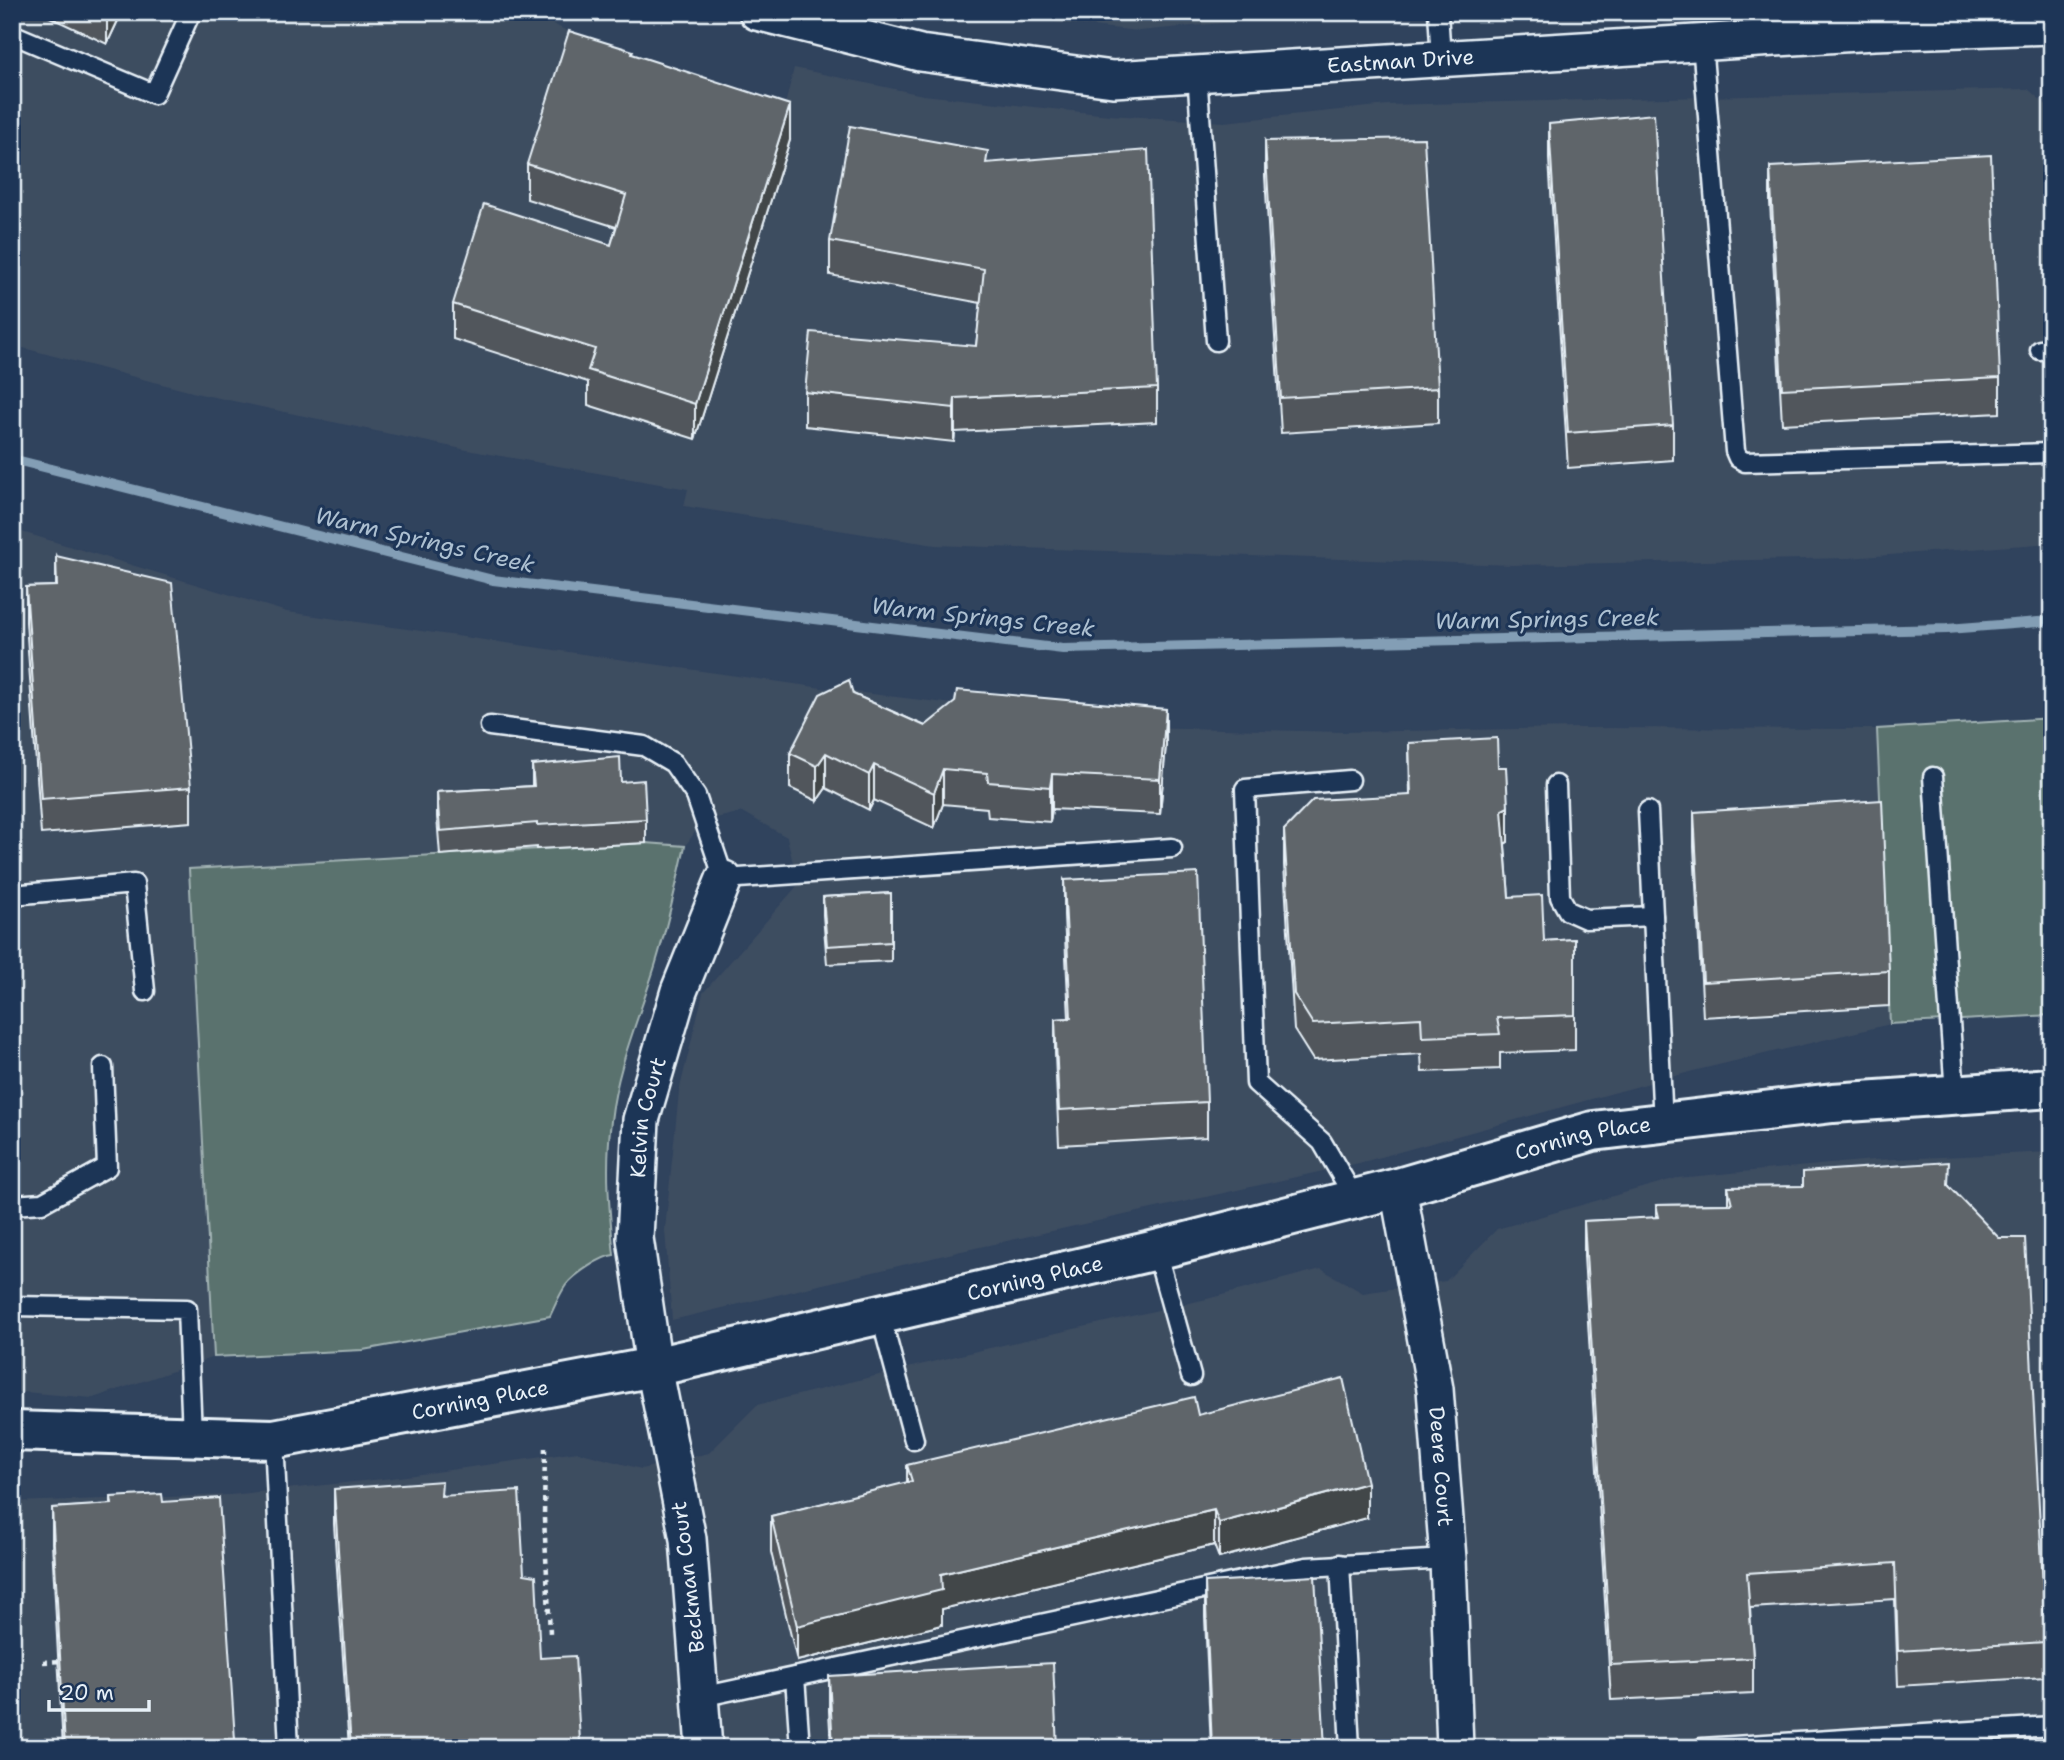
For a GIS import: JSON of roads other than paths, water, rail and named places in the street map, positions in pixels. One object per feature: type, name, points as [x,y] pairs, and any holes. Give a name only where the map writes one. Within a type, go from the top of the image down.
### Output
[{"type":"street","name":"Eastman Drive","points":[[757,12],[920,53],[1113,79],[1702,42],[1874,22],[2052,26]]},
{"type":"street","name":"Kelvin Court","points":[[654,1367],[635,1238],[641,1120],[679,991],[724,879]]},
{"type":"street","name":"Corning Place","points":[[12,1431],[274,1439],[654,1367],[1156,1251],[1354,1197],[1398,1188],[1593,1131],[1833,1103],[2052,1088]]},
{"type":"street","name":"Deere Court","points":[[1398,1188],[1435,1389],[1448,1559],[1455,1748]]},
{"type":"street","name":"Beckman Court","points":[[654,1367],[688,1539],[704,1748]]},
{"type":"lane","points":[[12,34],[154,94],[191,12]]},
{"type":"lane","points":[[1438,12],[1441,58]]},
{"type":"lane","points":[[1702,42],[1735,451],[1738,458],[1745,462],[2048,453]]},
{"type":"lane","points":[[1197,73],[1216,341]]},
{"type":"lane","points":[[489,726],[644,746],[673,763],[696,796],[724,879],[1172,848]]},
{"type":"lane","points":[[1933,777],[1955,1094]]},
{"type":"lane","points":[[1350,780],[1244,789],[1256,1083],[1322,1142],[1354,1197]]},
{"type":"lane","points":[[1556,785],[1560,897],[1568,911],[1586,919],[1653,916]]},
{"type":"lane","points":[[1648,811],[1663,1124]]},
{"type":"lane","points":[[12,895],[134,884],[145,991]]},
{"type":"lane","points":[[12,1205],[41,1203],[107,1167],[103,1067]]},
{"type":"lane","points":[[1156,1251],[1191,1376]]},
{"type":"lane","points":[[12,1306],[187,1310],[192,1436]]},
{"type":"lane","points":[[880,1314],[914,1440]]},
{"type":"lane","points":[[274,1439],[289,1748]]},
{"type":"lane","points":[[701,1697],[1306,1567],[1448,1559]]},
{"type":"lane","points":[[1340,1564],[1350,1748]]},
{"type":"lane","points":[[796,1677],[800,1748]]},
{"type":"lane","points":[[1702,1748],[2052,1726]]},
{"type":"waterway","name":"Warm Springs Creek","points":[[12,459],[493,580],[1063,649],[1947,629],[2052,621]]}]
